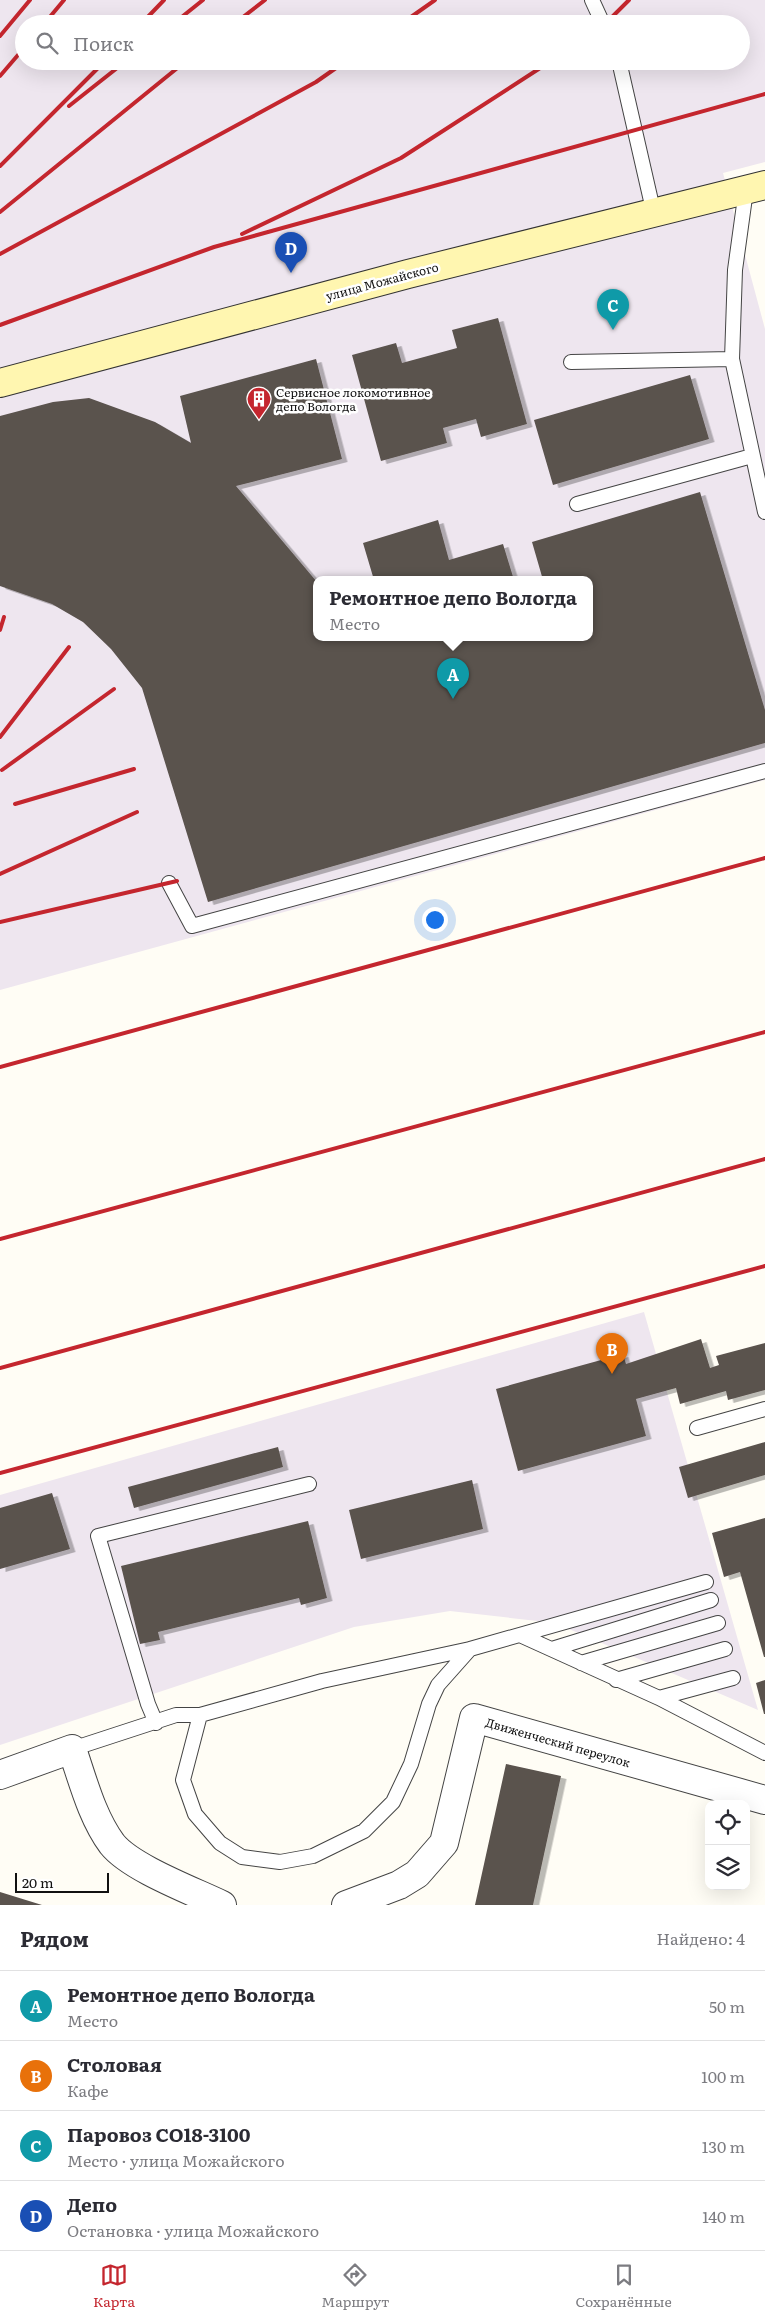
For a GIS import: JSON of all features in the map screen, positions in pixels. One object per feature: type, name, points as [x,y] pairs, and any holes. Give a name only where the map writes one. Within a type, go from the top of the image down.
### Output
[{"type":"main road","name":"улица Можайского","points":[[0,383],[408,274],[756,187]]},
{"type":"street","name":"Движенческий переулок","points":[[346,1905],[399,1885],[417,1874],[444,1843],[474,1718],[765,1800]]},
{"type":"street","points":[[0,1775],[72,1749],[98,1821],[113,1845],[132,1861],[222,1905]]},
{"type":"lane","points":[[592,0],[599,15]]},
{"type":"lane","points":[[621,70],[654,214]]},
{"type":"lane","points":[[756,187],[735,270],[732,359],[765,512]]},
{"type":"lane","points":[[571,362],[732,359]]},
{"type":"lane","points":[[577,504],[752,456]]},
{"type":"lane","points":[[169,883],[192,926],[765,771]]},
{"type":"lane","points":[[697,1428],[765,1409]]},
{"type":"lane","points":[[156,1723],[148,1704],[98,1536],[309,1484]]},
{"type":"lane","points":[[72,1749],[176,1715],[200,1715],[322,1681],[470,1649],[706,1582]]},
{"type":"lane","points":[[552,1649],[711,1600]]},
{"type":"lane","points":[[581,1663],[718,1623]]},
{"type":"lane","points":[[520,1635],[659,1698],[765,1753]]},
{"type":"lane","points":[[200,1715],[183,1780],[195,1814],[220,1843],[242,1857],[280,1862],[313,1856],[364,1831],[393,1802],[411,1764],[429,1704],[438,1685],[470,1649]]},
{"type":"lane","points":[[616,1680],[725,1649]]},
{"type":"lane","points":[[659,1698],[733,1678]]},
{"type":"shaded area","points":[[0,0],[765,0],[765,162],[723,173],[765,329],[765,780],[0,990]]},
{"type":"shaded area","points":[[644,1312],[758,1710],[555,1623],[450,1611],[354,1627],[0,1745],[0,1495]]},
{"type":"building","points":[[498,318],[527,424],[481,437],[476,419],[443,428],[447,443],[381,461],[352,355],[396,343],[402,363],[457,348],[452,330]]},
{"type":"building","points":[[316,359],[342,459],[236,486],[313,577],[313,641],[593,641],[593,576],[542,576],[532,542],[700,492],[765,710],[765,743],[208,902],[142,688],[111,649],[83,622],[52,604],[0,586],[0,416],[53,402],[89,398],[155,422],[191,443],[180,396]]},
{"type":"building","points":[[690,375],[709,439],[553,485],[534,420]]},
{"type":"building","points":[[438,520],[449,560],[503,544],[513,576],[373,576],[363,543]]},
{"type":"building","points":[[701,1339],[710,1368],[719,1365],[716,1356],[765,1343],[765,1390],[728,1400],[726,1391],[680,1404],[676,1388],[636,1399],[646,1436],[518,1471],[496,1389],[623,1354],[626,1364]]},
{"type":"building","points":[[765,1442],[765,1475],[688,1498],[679,1467]]},
{"type":"building","points":[[278,1447],[283,1467],[134,1508],[128,1487]]},
{"type":"building","points":[[472,1480],[483,1529],[361,1559],[349,1510]]},
{"type":"building","points":[[52,1493],[70,1549],[0,1569],[0,1508]]},
{"type":"building","points":[[765,1518],[764,1657],[740,1572],[724,1577],[712,1533]]},
{"type":"building","points":[[308,1521],[327,1598],[301,1605],[299,1598],[158,1632],[160,1640],[140,1644],[121,1566]]},
{"type":"building","points":[[765,1680],[765,1714],[764,1714],[756,1683]]},
{"type":"building","points":[[506,1764],[561,1776],[533,1905],[475,1905]]},
{"type":"building","points":[[0,1892],[42,1905],[0,1905]]},
{"type":"railway","points":[[18,15],[30,0]]},
{"type":"railway","points":[[52,15],[64,0]]},
{"type":"railway","points":[[150,15],[164,0]]},
{"type":"railway","points":[[184,15],[203,0]]},
{"type":"railway","points":[[246,15],[265,0]]},
{"type":"railway","points":[[414,15],[435,0]]},
{"type":"railway","points":[[614,15],[629,0]]},
{"type":"railway","points":[[0,36],[15,18]]},
{"type":"railway","points":[[0,76],[15,58]]},
{"type":"railway","points":[[0,166],[96,70]]},
{"type":"railway","points":[[69,106],[115,70]]},
{"type":"railway","points":[[0,212],[175,70]]},
{"type":"railway","points":[[0,254],[316,82],[333,70]]},
{"type":"railway","points":[[242,234],[401,158],[537,70]]},
{"type":"railway","points":[[0,325],[214,247],[765,94]]},
{"type":"railway","points":[[0,630],[4,617]]},
{"type":"railway","points":[[0,737],[69,647]]},
{"type":"railway","points":[[2,770],[114,689]]},
{"type":"railway","points":[[15,804],[134,769]]},
{"type":"railway","points":[[0,874],[137,812]]},
{"type":"railway","points":[[0,1067],[765,858]]},
{"type":"railway","points":[[0,922],[177,881]]},
{"type":"railway","points":[[0,1239],[765,1032]]},
{"type":"railway","points":[[0,1368],[765,1159]]},
{"type":"railway","points":[[0,1473],[765,1266]]},
{"type":"place","name":"Депо","points":[[291,273]]},
{"type":"place","name":"Паровоз СО18-3100","points":[[613,330]]},
{"type":"place","name":"Сервисное локомотивное депо Вологда","points":[[259,420]]},
{"type":"place","name":"Ремонтное депо Вологда","points":[[453,699]]},
{"type":"place","name":"Столовая","points":[[612,1374]]}]
